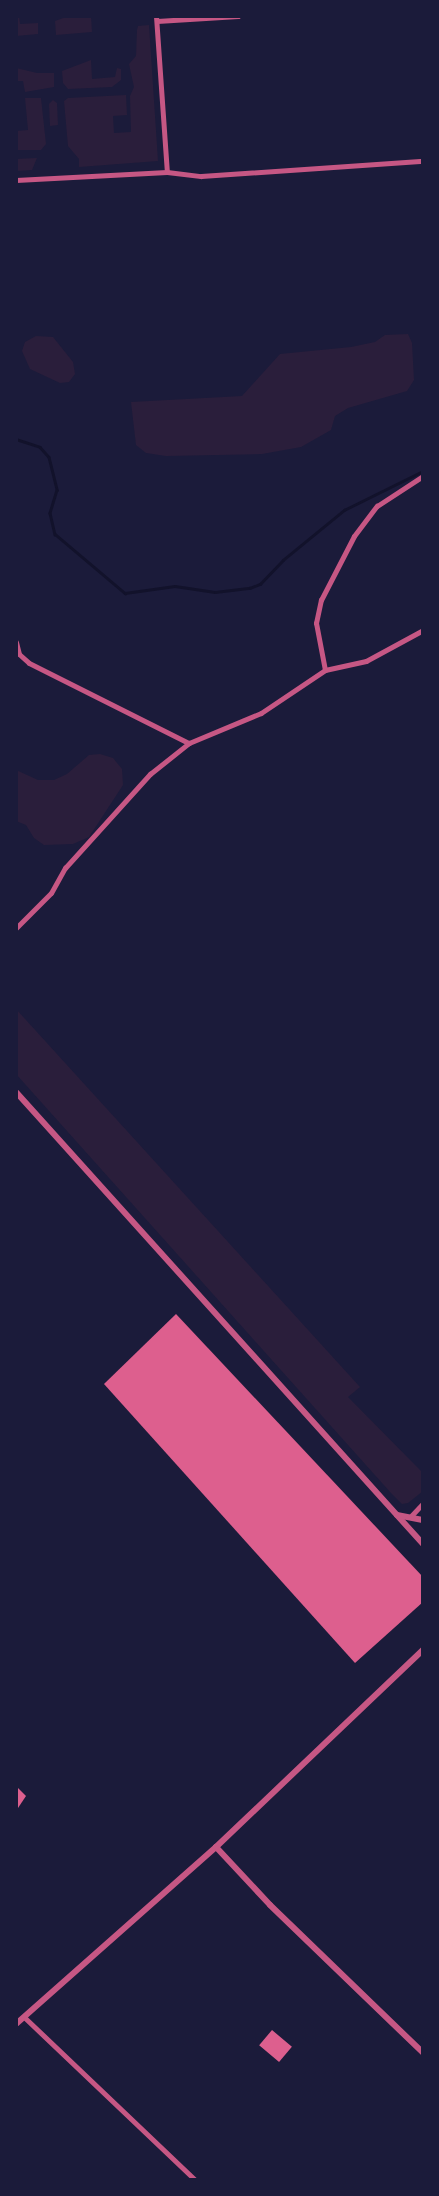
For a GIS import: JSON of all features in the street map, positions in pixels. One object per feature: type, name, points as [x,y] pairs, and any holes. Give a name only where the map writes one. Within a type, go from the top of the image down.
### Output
[{"type":"street","points":[[167,172],[156,19],[238,16]]},
{"type":"street","points":[[16,180],[167,172],[201,176],[423,161]]},
{"type":"street","points":[[325,670],[316,623],[321,600],[354,536],[377,506],[423,476]]},
{"type":"street","points":[[16,928],[52,893],[65,868],[150,774],[190,743],[261,713],[325,670],[366,661],[423,630]]},
{"type":"street","points":[[16,642],[19,654],[29,663],[190,743]]},
{"type":"street","points":[[16,1092],[423,1544]]},
{"type":"street","points":[[410,1529],[411,1516],[423,1503]]},
{"type":"street","points":[[397,1515],[411,1516],[423,1520]]},
{"type":"street","points":[[16,2024],[216,1848],[423,1650]]},
{"type":"street","points":[[216,1848],[284,1919],[423,2053]]},
{"type":"street","points":[[24,2017],[195,2180]]},
{"type":"shaded area","points":[[16,16],[19,16],[20,24],[38,23],[38,34],[16,36]]},
{"type":"shaded area","points":[[69,16],[91,16],[92,32],[56,35],[55,21]]},
{"type":"shaded area","points":[[149,25],[158,161],[79,167],[79,159],[68,146],[64,101],[68,98],[126,95],[127,115],[113,116],[114,133],[131,132],[130,96],[134,87],[129,64],[136,56],[138,26]]},
{"type":"shaded area","points":[[91,60],[92,79],[115,77],[117,68],[121,69],[121,80],[112,87],[68,89],[63,83],[62,71]]},
{"type":"shaded area","points":[[16,68],[37,73],[54,73],[54,87],[25,92],[23,81],[16,81]]},
{"type":"shaded area","points":[[25,98],[41,98],[46,144],[41,150],[17,150],[16,131],[28,130]]},
{"type":"shaded area","points":[[53,100],[57,103],[58,125],[50,126],[49,104]]},
{"type":"shaded area","points":[[37,158],[32,170],[16,171],[16,159]]},
{"type":"shaded area","points":[[408,334],[412,343],[414,380],[407,391],[348,408],[335,416],[331,430],[301,447],[262,454],[166,456],[146,453],[136,445],[131,402],[242,396],[280,354],[351,347],[375,342],[385,335]]},
{"type":"shaded area","points":[[36,336],[53,337],[73,362],[75,374],[69,382],[60,383],[30,369],[22,351],[25,342]]},
{"type":"shaded area","points":[[100,754],[113,758],[122,769],[123,785],[89,837],[73,844],[44,845],[34,838],[26,825],[16,821],[16,770],[38,780],[54,780],[67,774],[89,755]]},
{"type":"shaded area","points":[[16,1009],[360,1387],[348,1397],[423,1473],[423,1491],[408,1503],[402,1504],[391,1493],[16,1074]]},
{"type":"building","points":[[176,1314],[423,1577],[423,1602],[355,1663],[104,1384]]},
{"type":"building","points":[[16,1786],[26,1796],[16,1811]]},
{"type":"building","points":[[272,2030],[292,2047],[279,2062],[259,2045]]},
{"type":"waterway","points":[[16,439],[40,447],[49,457],[57,490],[50,513],[55,534],[125,593],[175,586],[215,592],[250,588],[260,584],[283,560],[344,510],[423,471]]}]
